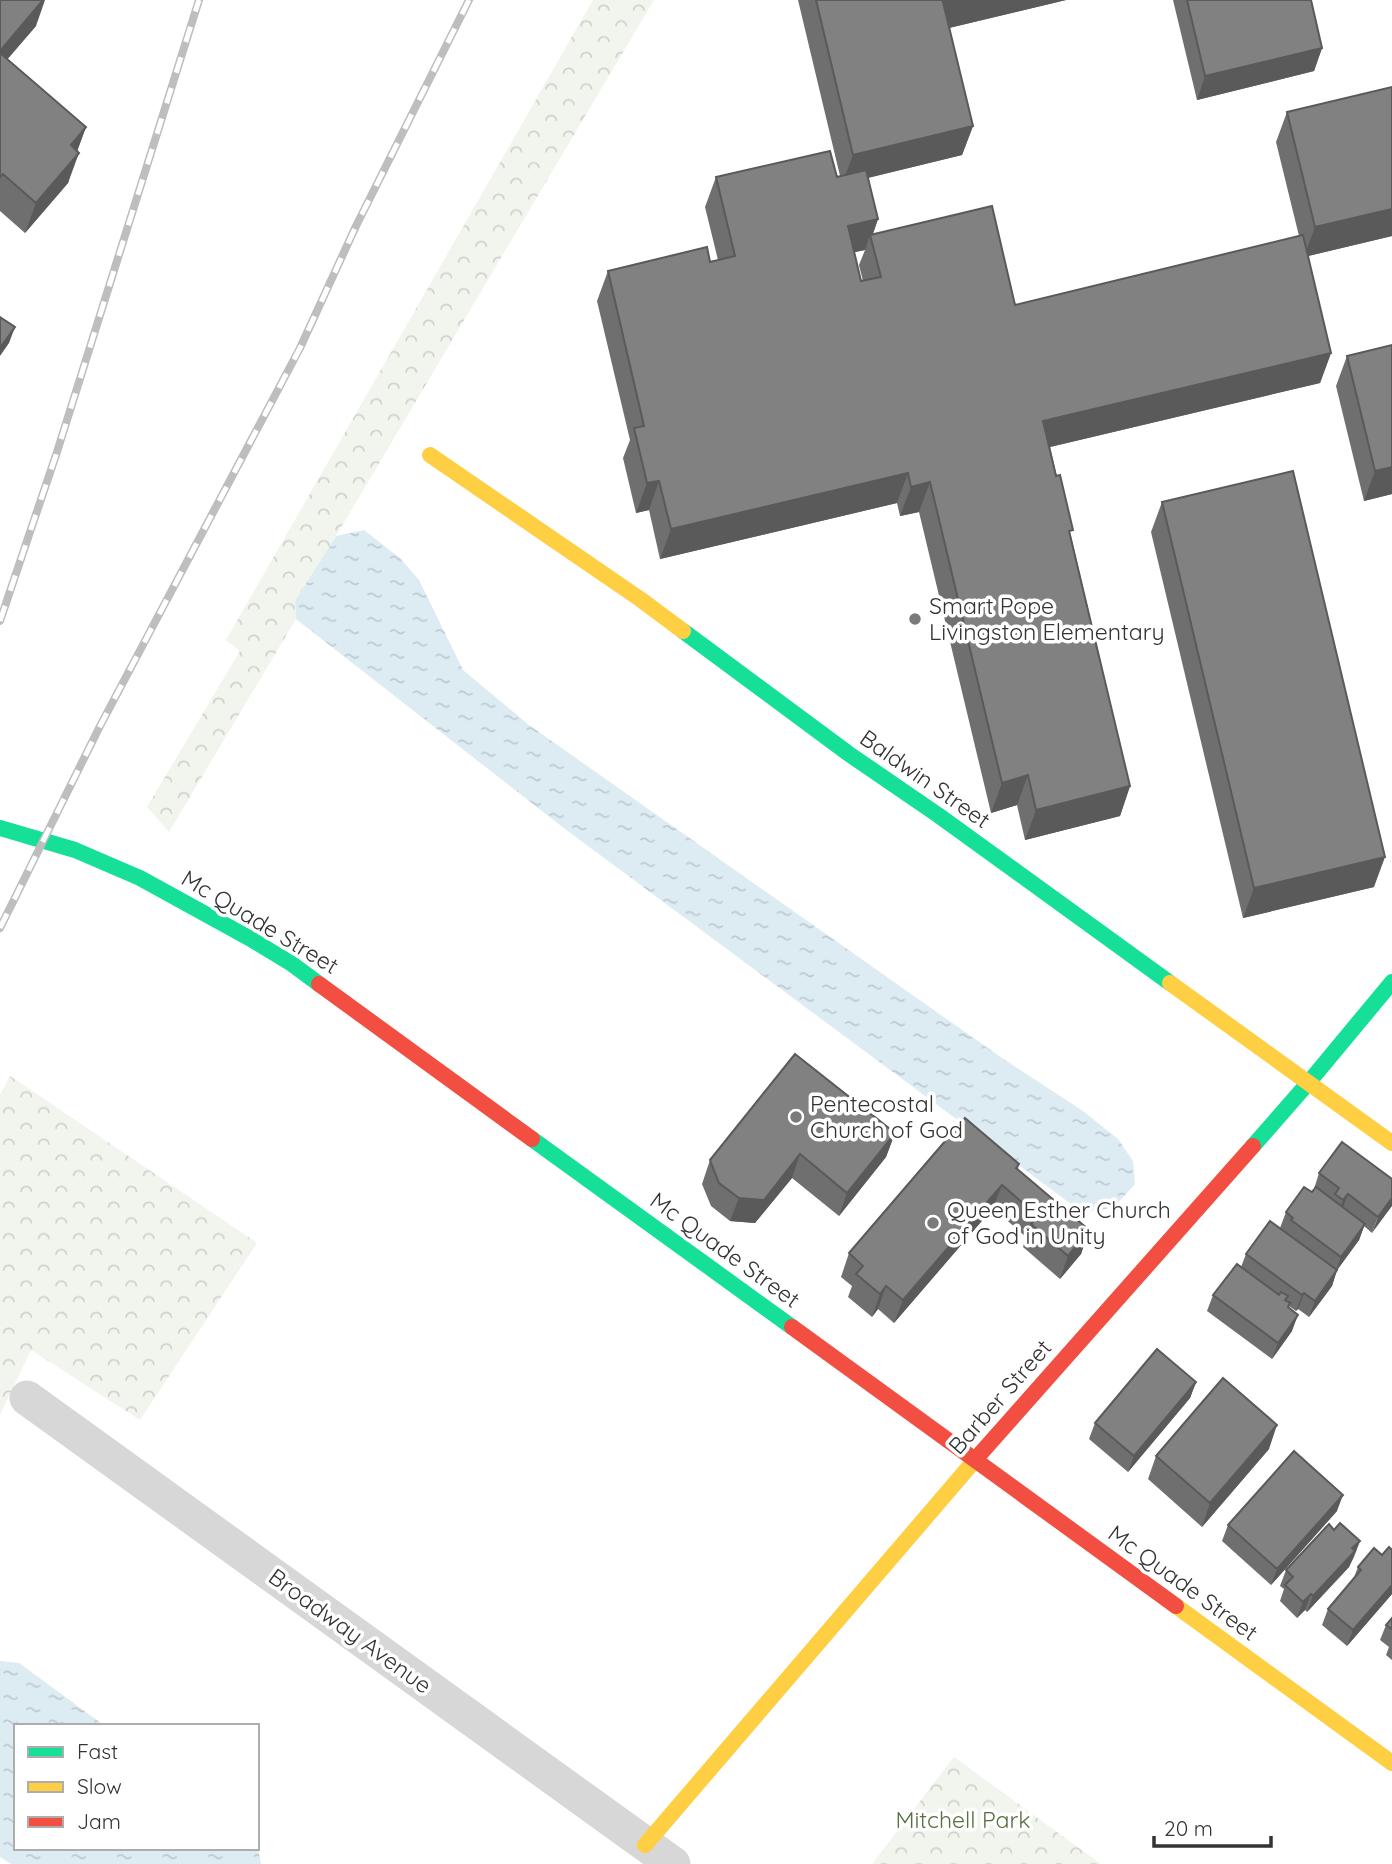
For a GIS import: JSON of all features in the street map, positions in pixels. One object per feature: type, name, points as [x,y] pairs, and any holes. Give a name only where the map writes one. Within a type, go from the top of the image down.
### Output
[{"type":"street","name":"Baldwin Street","points":[[430,455],[640,599],[849,754],[938,815],[1392,1143]]},
{"type":"street","name":"Mc Quade Street","points":[[0,828],[43,839],[115,866],[219,919],[292,964],[1392,1763]]},
{"type":"street","name":"Barber Street","points":[[659,1854],[975,1460],[1309,1082],[1392,982]]},
{"type":"street","name":"Broadway Avenue","points":[[27,1398],[659,1854]]},
{"type":"green space","points":[[593,0],[654,0],[295,601],[296,619],[169,832],[147,807],[240,651],[226,640]]},
{"type":"green space","points":[[10,1076],[257,1243],[140,1420],[31,1350],[0,1415],[0,1095]]},
{"type":"green space","name":"Mitchell Park","points":[[954,1757],[1101,1864],[872,1864]]},
{"type":"water","points":[[364,530],[401,559],[419,580],[463,670],[529,725],[1002,1058],[1083,1111],[1118,1139],[1133,1161],[1135,1184],[1111,1207],[1079,1210],[565,829],[296,619],[295,601],[336,536]]},
{"type":"water","points":[[0,1661],[19,1663],[102,1724],[14,1724],[14,1850],[258,1850],[261,1864],[11,1864],[0,1857]]},
{"type":"building","points":[[0,0],[43,0],[0,51]]},
{"type":"building","points":[[816,0],[952,0],[943,2],[973,126],[853,155]]},
{"type":"building","points":[[1187,0],[1311,0],[1322,48],[1205,76]]},
{"type":"building","points":[[0,53],[86,127],[71,145],[79,153],[36,203],[3,174],[0,177]]},
{"type":"building","points":[[1392,87],[1392,209],[1315,227],[1287,112]]},
{"type":"building","points":[[830,151],[837,177],[866,170],[878,219],[848,226],[861,281],[881,277],[870,235],[992,206],[1015,305],[1303,235],[1331,353],[1043,421],[1056,476],[1060,475],[1073,530],[1069,531],[1130,786],[1036,810],[1028,775],[1002,783],[930,482],[911,487],[908,473],[671,529],[659,481],[647,483],[634,428],[644,426],[608,271],[707,247],[710,262],[735,256],[716,177]]},
{"type":"building","points":[[0,317],[15,327],[0,348]]},
{"type":"building","points":[[1392,345],[1392,467],[1375,471],[1347,356]]},
{"type":"building","points":[[1293,471],[1385,857],[1254,888],[1162,502]]},
{"type":"building","name":"Pentecostal Church of God","points":[[795,1054],[895,1133],[847,1193],[800,1154],[764,1200],[739,1198],[719,1183],[710,1160]]},
{"type":"building","name":"Queen Esther Church of God in Unity","points":[[965,1118],[1019,1164],[1016,1168],[1089,1230],[1068,1256],[1031,1224],[1038,1216],[1002,1185],[903,1300],[886,1286],[880,1294],[856,1274],[863,1266],[849,1253]]},
{"type":"building","points":[[1342,1142],[1392,1179],[1392,1198],[1378,1217],[1348,1194],[1343,1200],[1335,1194],[1339,1188],[1319,1173]]},
{"type":"building","points":[[1304,1187],[1312,1192],[1316,1187],[1365,1224],[1341,1257],[1291,1220],[1293,1218],[1286,1212]]},
{"type":"building","points":[[1270,1221],[1337,1270],[1315,1301],[1304,1293],[1302,1295],[1246,1254]]},
{"type":"building","points":[[1237,1264],[1279,1295],[1281,1292],[1288,1296],[1285,1300],[1290,1303],[1288,1307],[1298,1315],[1278,1343],[1213,1295]]},
{"type":"building","points":[[1157,1349],[1196,1382],[1134,1456],[1095,1423]]},
{"type":"building","points":[[1223,1378],[1277,1425],[1210,1503],[1156,1456]]},
{"type":"building","points":[[1294,1451],[1343,1495],[1277,1569],[1228,1525]]},
{"type":"building","points":[[1340,1523],[1360,1541],[1352,1548],[1355,1551],[1313,1596],[1311,1594],[1303,1602],[1285,1585],[1293,1577],[1286,1570],[1329,1524],[1334,1530]]},
{"type":"building","points":[[1389,1547],[1392,1550],[1392,1585],[1353,1630],[1328,1609],[1361,1570],[1358,1567],[1374,1548],[1382,1555]]},
{"type":"building","points":[[1392,1618],[1392,1629],[1386,1625]]},
{"type":"railway","points":[[0,621],[57,452],[199,0]]},
{"type":"railway","points":[[0,928],[100,726],[300,348],[356,226],[469,0]]},
{"type":"traffic: fast","points":[[683,631],[849,754],[1170,983]]},
{"type":"traffic: fast","points":[[0,828],[75,850],[140,878],[249,938],[319,984]]},
{"type":"traffic: fast","points":[[1253,1146],[1392,982]]},
{"type":"traffic: fast","points":[[532,1139],[792,1327]]},
{"type":"traffic: slow","points":[[430,455],[683,631]]},
{"type":"traffic: slow","points":[[1170,983],[1392,1143]]},
{"type":"traffic: slow","points":[[645,1845],[981,1453]]},
{"type":"traffic: slow","points":[[1176,1606],[1392,1763]]},
{"type":"traffic: jam","points":[[319,984],[532,1139]]},
{"type":"traffic: jam","points":[[981,1453],[1253,1146]]},
{"type":"traffic: jam","points":[[792,1327],[1176,1606]]},
{"type":"place","name":"Smart Pope Livingston Elementary","points":[[915,619]]},
{"type":"place","name":"Pentecostal Church of God","points":[[796,1117]]},
{"type":"place","name":"Queen Esther Church of God in Unity","points":[[933,1223]]}]
